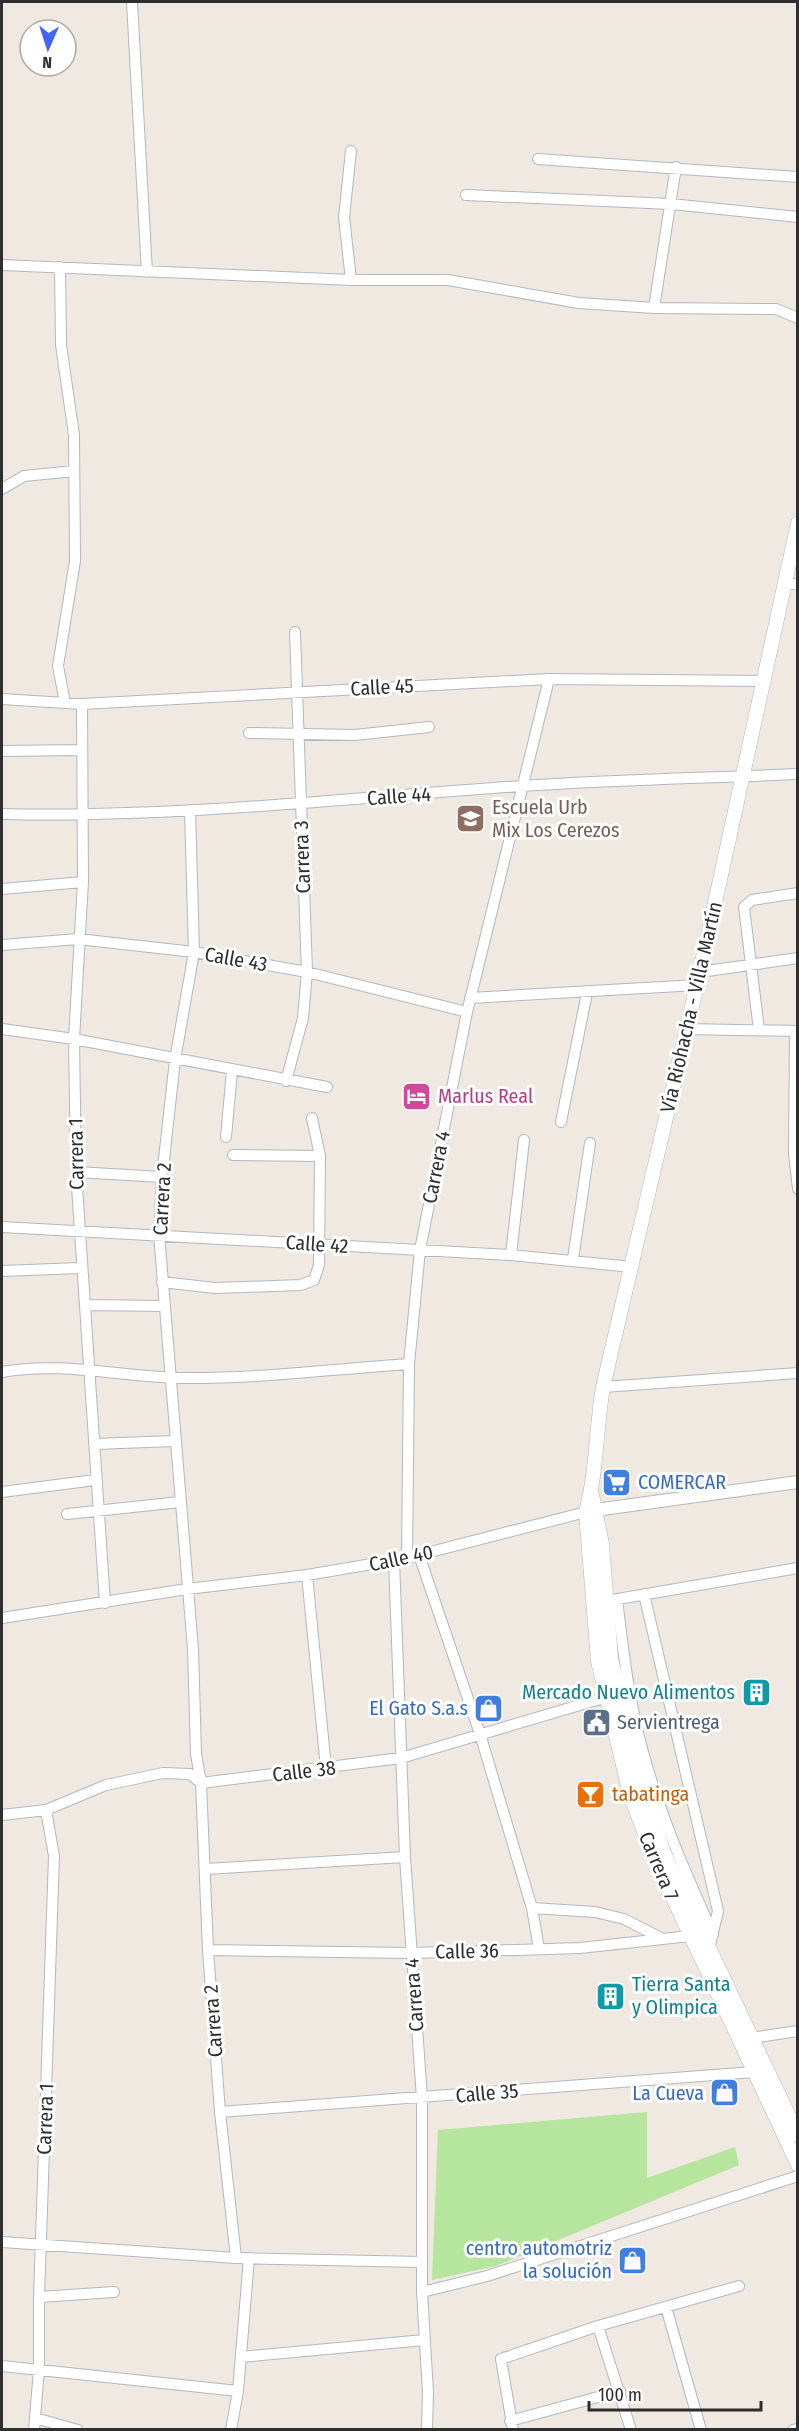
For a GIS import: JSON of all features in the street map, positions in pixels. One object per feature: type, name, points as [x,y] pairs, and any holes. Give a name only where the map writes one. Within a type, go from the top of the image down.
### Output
[{"type":"main road","name":"Vía Riohacha - Villa Martín","points":[[592,1511],[591,1492],[597,1422],[603,1387],[685,1029],[699,979],[764,681],[791,584],[798,523]]},
{"type":"main road","name":"Carrera 7","points":[[592,1511],[611,1659],[642,1788],[664,1853],[709,1949],[745,2039],[754,2072],[798,2165]]},
{"type":"main road","name":"Carrera 7","points":[[605,1601],[598,1661],[634,1804],[652,1853],[690,1936],[798,2135]]},
{"type":"street","points":[[132,2],[147,272]]},
{"type":"street","points":[[351,151],[344,217],[351,280]]},
{"type":"street","points":[[538,159],[798,177]]},
{"type":"street","points":[[654,308],[676,168]]},
{"type":"street","points":[[466,195],[671,204],[798,217]]},
{"type":"street","points":[[2,265],[351,280],[448,280],[579,303],[654,308],[776,309],[798,318]]},
{"type":"street","points":[[60,267],[61,345],[74,435],[75,561],[58,666],[65,703]]},
{"type":"street","points":[[2,489],[34,474],[74,471]]},
{"type":"street","name":"Carrera 3","points":[[286,1081],[303,1018],[307,972],[296,632]]},
{"type":"street","name":"Calle 45","points":[[2,699],[82,704],[549,679],[764,681]]},
{"type":"street","name":"Carrera 4","points":[[539,1949],[532,1908],[480,1734],[413,1557],[409,1364],[420,1250],[467,1012],[549,679]]},
{"type":"street","name":"Carrera 1","points":[[82,704],[82,882],[74,1039],[76,1172],[80,1268],[85,1305],[105,1603]]},
{"type":"street","points":[[249,733],[355,735],[429,728]]},
{"type":"street","points":[[2,751],[81,750]]},
{"type":"street","name":"Calle 44","points":[[2,814],[83,816],[300,804],[524,786],[798,774]]},
{"type":"street","name":"Carrera 2","points":[[189,810],[194,952],[175,1060],[162,1177],[159,1234],[194,1670],[196,1754],[201,1783],[208,1950],[220,2112],[236,2258]]},
{"type":"street","points":[[2,890],[82,882]]},
{"type":"street","points":[[759,1030],[744,907],[747,902],[798,893]]},
{"type":"street","name":"Calle 43","points":[[2,945],[78,939],[194,952],[307,972],[467,1012]]},
{"type":"street","points":[[470,998],[587,993],[699,979],[750,965],[798,958]]},
{"type":"street","points":[[561,1122],[587,993]]},
{"type":"street","points":[[2,1029],[74,1039],[232,1071],[327,1087]]},
{"type":"street","points":[[685,1029],[796,1031],[798,1189]]},
{"type":"street","points":[[226,1137],[232,1071]]},
{"type":"street","points":[[162,1282],[215,1288],[301,1285],[314,1280],[319,1265],[320,1156],[312,1118]]},
{"type":"street","points":[[511,1255],[524,1140]]},
{"type":"street","points":[[573,1259],[590,1143]]},
{"type":"street","points":[[233,1155],[320,1156]]},
{"type":"street","points":[[76,1172],[162,1177]]},
{"type":"street","name":"Calle 42","points":[[2,1227],[511,1255],[573,1259],[632,1267]]},
{"type":"street","points":[[2,1271],[80,1268]]},
{"type":"street","points":[[85,1305],[164,1306]]},
{"type":"street","points":[[2,1372],[29,1367],[88,1369],[170,1377],[231,1378],[409,1364]]},
{"type":"street","points":[[603,1387],[798,1373]]},
{"type":"street","points":[[94,1444],[175,1441]]},
{"type":"street","points":[[2,1492],[95,1480]]},
{"type":"street","name":"Calle 40","points":[[2,1618],[187,1589],[307,1575],[413,1557],[592,1511],[798,1482]]},
{"type":"street","points":[[67,1514],[180,1502]]},
{"type":"street","name":"Carrera 4","points":[[394,1560],[405,1857],[422,2098],[422,2292],[428,2392],[427,2430]]},
{"type":"street","points":[[713,1935],[669,1835],[642,1750],[624,1653],[605,1601],[798,1568]]},
{"type":"street","points":[[307,1575],[327,1768]]},
{"type":"street","points":[[644,1594],[716,1899],[718,1911],[709,1949]]},
{"type":"street","name":"Calle 38","points":[[2,1815],[46,1810],[106,1785],[163,1773],[190,1774],[201,1783],[402,1758],[607,1697]]},
{"type":"street","name":"Carrera 1","points":[[35,2424],[39,2369],[39,2297],[54,1856],[46,1810]]},
{"type":"street","points":[[205,1869],[405,1857]]},
{"type":"street","points":[[532,1908],[595,1912],[624,1919],[663,1939]]},
{"type":"street","name":"Calle 36","points":[[208,1950],[411,1953],[580,1948],[690,1936]]},
{"type":"street","points":[[745,2039],[798,2031]]},
{"type":"street","name":"Calle 35","points":[[220,2112],[754,2072]]},
{"type":"street","points":[[422,2292],[487,2276],[798,2176]]},
{"type":"street","points":[[2,2242],[236,2258],[422,2262]]},
{"type":"street","points":[[231,2430],[238,2391],[249,2258]]},
{"type":"street","points":[[620,2391],[511,2425],[501,2359],[598,2326],[739,2286]]},
{"type":"street","points":[[39,2297],[114,2292]]},
{"type":"street","points":[[666,2307],[701,2430]]},
{"type":"street","points":[[598,2326],[631,2430]]},
{"type":"street","points":[[241,2357],[424,2340]]},
{"type":"street","points":[[2,2366],[238,2391]]},
{"type":"street","points":[[35,2424],[78,2430]]},
{"type":"green space","points":[[647,2112],[647,2178],[735,2147],[739,2165],[496,2266],[432,2280],[438,2130]]},
{"type":"place","name":"Escuela Urb Mix Los Cerezos","points":[[471,818]]},
{"type":"place","name":"Marlus Real","points":[[417,1096]]},
{"type":"place","name":"COMERCAR","points":[[617,1482]]},
{"type":"place","name":"Mercado Nuevo Alimentos","points":[[756,1692]]},
{"type":"place","name":"El Gato S.a.s","points":[[489,1708]]},
{"type":"place","name":"Servientrega","points":[[596,1722]]},
{"type":"place","name":"tabatinga","points":[[591,1794]]},
{"type":"place","name":"Tierra Santa y Olimpica","points":[[611,1996]]},
{"type":"place","name":"La Cueva","points":[[725,2093]]},
{"type":"place","name":"centro automotriz la solución","points":[[633,2260]]}]
